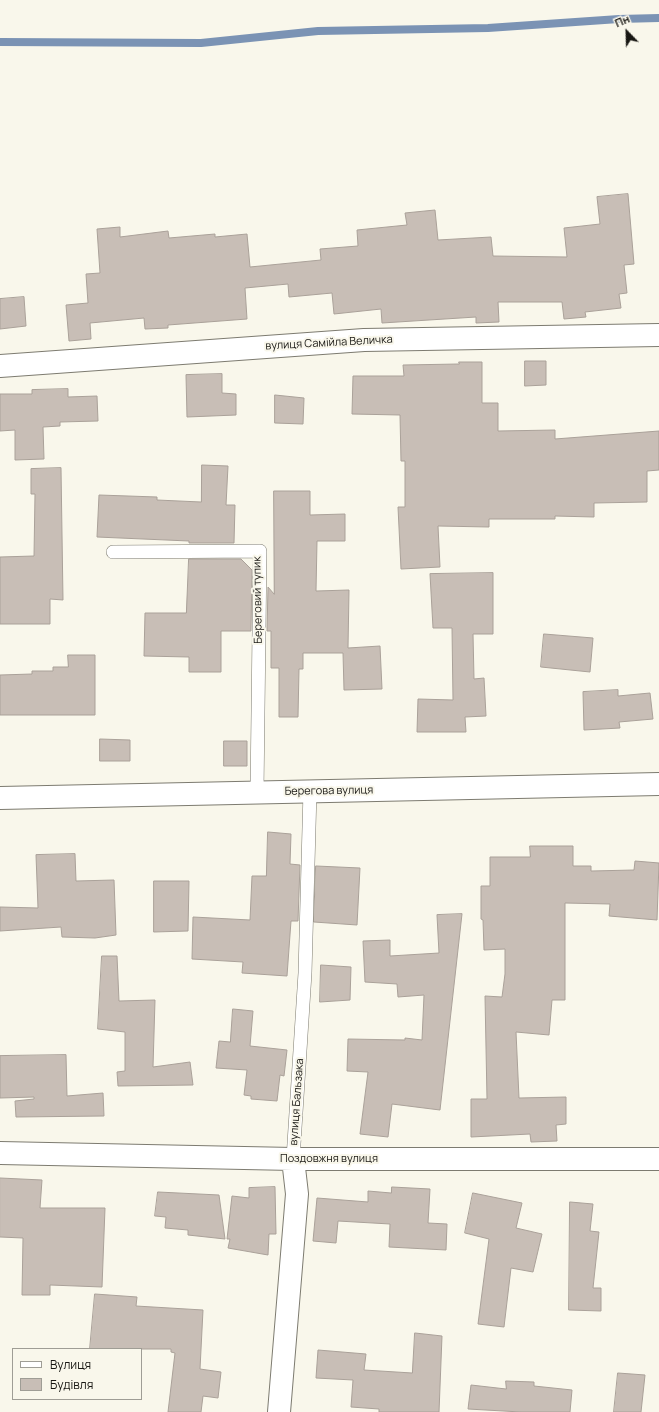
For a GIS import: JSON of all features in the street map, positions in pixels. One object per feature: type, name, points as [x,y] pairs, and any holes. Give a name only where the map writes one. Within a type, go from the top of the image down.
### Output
[{"type":"street","name":"вулиця Самійла Величка","points":[[0,366],[364,340],[659,335]]},
{"type":"street","name":"Берегова вулиця","points":[[0,798],[659,784]]},
{"type":"street","name":"Поздовжня вулиця","points":[[0,1153],[293,1159],[659,1159]]},
{"type":"street","name":"вулиця Бальзака","points":[[279,1412],[297,1194],[293,1159]]},
{"type":"lane","name":"Береговий тупик","points":[[113,552],[260,551],[257,792]]},
{"type":"lane","name":"вулиця Бальзака","points":[[293,1159],[305,973],[310,791]]},
{"type":"building","points":[[628,194],[634,264],[624,265],[627,293],[619,294],[621,308],[585,312],[586,317],[564,319],[562,302],[498,302],[499,322],[476,323],[476,317],[382,323],[381,309],[334,314],[332,293],[289,297],[288,284],[245,288],[247,319],[168,325],[168,328],[145,329],[144,318],[90,323],[91,339],[69,341],[66,305],[88,303],[86,274],[100,273],[97,229],[120,227],[120,237],[168,231],[169,238],[215,234],[215,237],[247,234],[250,267],[321,260],[320,249],[358,246],[357,230],[407,225],[405,213],[435,210],[438,240],[491,237],[493,256],[567,257],[564,228],[600,224],[597,197]]},
{"type":"building","points":[[24,297],[26,326],[0,329],[0,299]]},
{"type":"building","points":[[525,361],[546,361],[546,385],[525,386]]},
{"type":"building","points":[[459,362],[482,362],[482,403],[498,403],[498,431],[555,430],[555,439],[659,431],[659,470],[647,471],[647,502],[594,503],[594,517],[555,516],[555,519],[489,519],[489,527],[438,526],[440,567],[401,569],[398,507],[405,507],[405,461],[401,461],[400,415],[352,414],[353,376],[404,376],[403,365],[459,364]]},
{"type":"building","points":[[222,374],[222,393],[236,394],[236,415],[187,417],[186,375]]},
{"type":"building","points":[[68,389],[68,397],[97,396],[98,421],[60,422],[60,426],[43,427],[44,459],[15,460],[15,430],[0,431],[0,394],[32,394],[32,390]]},
{"type":"building","points":[[275,395],[304,398],[303,424],[275,423]]},
{"type":"building","points":[[202,465],[228,466],[226,505],[235,505],[234,543],[189,543],[189,541],[97,537],[99,495],[157,497],[157,500],[201,502]]},
{"type":"building","points":[[61,468],[63,600],[50,599],[50,624],[0,624],[0,557],[34,556],[35,494],[31,494],[31,469]]},
{"type":"building","points":[[274,491],[310,491],[310,515],[345,514],[345,541],[317,541],[316,591],[349,590],[348,648],[380,646],[382,689],[344,690],[343,653],[303,653],[303,669],[299,669],[298,717],[279,717],[279,668],[271,668],[271,631],[267,631],[268,587],[274,594]]},
{"type":"building","points":[[189,559],[241,559],[252,570],[251,631],[221,631],[221,672],[189,672],[189,657],[144,656],[145,613],[186,613]]},
{"type":"building","points":[[493,573],[493,634],[473,634],[474,679],[484,678],[486,716],[465,717],[466,732],[417,732],[418,699],[453,700],[452,628],[433,628],[430,574]]},
{"type":"building","points":[[544,634],[593,638],[590,672],[541,667]]},
{"type":"building","points":[[68,655],[95,655],[95,715],[0,715],[0,675],[32,674],[32,671],[53,671],[53,667],[68,667]]},
{"type":"building","points":[[618,690],[618,696],[650,693],[653,719],[619,722],[620,728],[584,730],[583,692]]},
{"type":"building","points":[[100,739],[130,740],[130,761],[100,761]]},
{"type":"building","points":[[224,741],[247,741],[247,766],[224,766]]},
{"type":"building","points":[[268,832],[291,834],[290,864],[300,865],[298,921],[291,921],[287,976],[242,973],[243,962],[192,959],[193,917],[250,920],[252,876],[266,876]]},
{"type":"building","points":[[530,846],[573,846],[573,866],[591,866],[591,871],[634,870],[635,861],[659,863],[657,920],[609,916],[610,904],[565,903],[565,1000],[552,1000],[549,1035],[516,1032],[519,1098],[566,1097],[566,1124],[556,1125],[557,1141],[531,1142],[530,1134],[471,1137],[471,1099],[487,1099],[485,996],[502,997],[505,974],[505,949],[484,950],[483,920],[481,919],[481,886],[490,886],[490,857],[530,857]]},
{"type":"building","points":[[75,854],[76,881],[114,880],[116,935],[95,938],[62,937],[61,927],[0,931],[0,907],[38,908],[36,855]]},
{"type":"building","points":[[316,866],[360,868],[357,925],[314,922]]},
{"type":"building","points":[[154,881],[189,881],[188,931],[154,932]]},
{"type":"building","points":[[462,914],[440,1110],[392,1104],[388,1137],[360,1134],[368,1072],[347,1071],[348,1039],[405,1040],[405,1038],[422,1040],[424,995],[398,997],[397,984],[365,982],[363,941],[390,940],[390,956],[439,953],[437,915]]},
{"type":"building","points":[[102,956],[117,956],[119,1001],[155,1000],[153,1067],[190,1062],[193,1085],[118,1086],[117,1072],[125,1071],[125,1032],[98,1029]]},
{"type":"building","points":[[321,965],[351,967],[350,1000],[320,1002]]},
{"type":"building","points":[[233,1009],[253,1011],[250,1046],[287,1050],[284,1076],[280,1075],[277,1101],[251,1099],[251,1096],[244,1095],[247,1070],[216,1068],[219,1041],[230,1042]]},
{"type":"building","points":[[66,1055],[67,1096],[103,1093],[104,1116],[16,1117],[15,1101],[34,1099],[34,1097],[0,1098],[0,1056]]},
{"type":"building","points":[[0,1178],[42,1180],[40,1208],[105,1208],[102,1287],[50,1285],[50,1295],[22,1295],[23,1238],[0,1237]]},
{"type":"building","points":[[275,1187],[276,1234],[269,1234],[268,1255],[228,1248],[230,1239],[227,1239],[232,1196],[249,1198],[249,1188]]},
{"type":"building","points":[[392,1187],[430,1189],[428,1223],[447,1224],[446,1250],[389,1247],[390,1224],[338,1221],[336,1243],[313,1241],[317,1198],[368,1202],[368,1191],[391,1193]]},
{"type":"building","points":[[158,1192],[219,1195],[225,1239],[188,1235],[188,1230],[165,1228],[166,1217],[155,1216]]},
{"type":"building","points":[[473,1193],[522,1203],[516,1228],[542,1234],[533,1272],[511,1268],[504,1327],[478,1324],[489,1239],[465,1233]]},
{"type":"building","points":[[570,1202],[593,1204],[590,1231],[599,1232],[593,1288],[601,1288],[601,1311],[569,1310]]},
{"type":"building","points":[[95,1294],[137,1297],[136,1306],[203,1310],[200,1369],[221,1372],[218,1398],[203,1396],[201,1412],[168,1412],[175,1353],[171,1352],[171,1349],[90,1348]]},
{"type":"building","points":[[415,1333],[442,1336],[439,1412],[379,1412],[379,1409],[351,1407],[353,1380],[316,1378],[318,1350],[366,1354],[364,1370],[412,1373]]},
{"type":"building","points":[[618,1373],[645,1375],[641,1412],[614,1412]]},
{"type":"building","points":[[506,1381],[534,1382],[534,1386],[572,1390],[570,1412],[521,1412],[468,1409],[471,1385],[506,1389]]},
{"type":"waterway","points":[[0,42],[201,43],[318,31],[488,28],[619,19],[659,18]]}]
